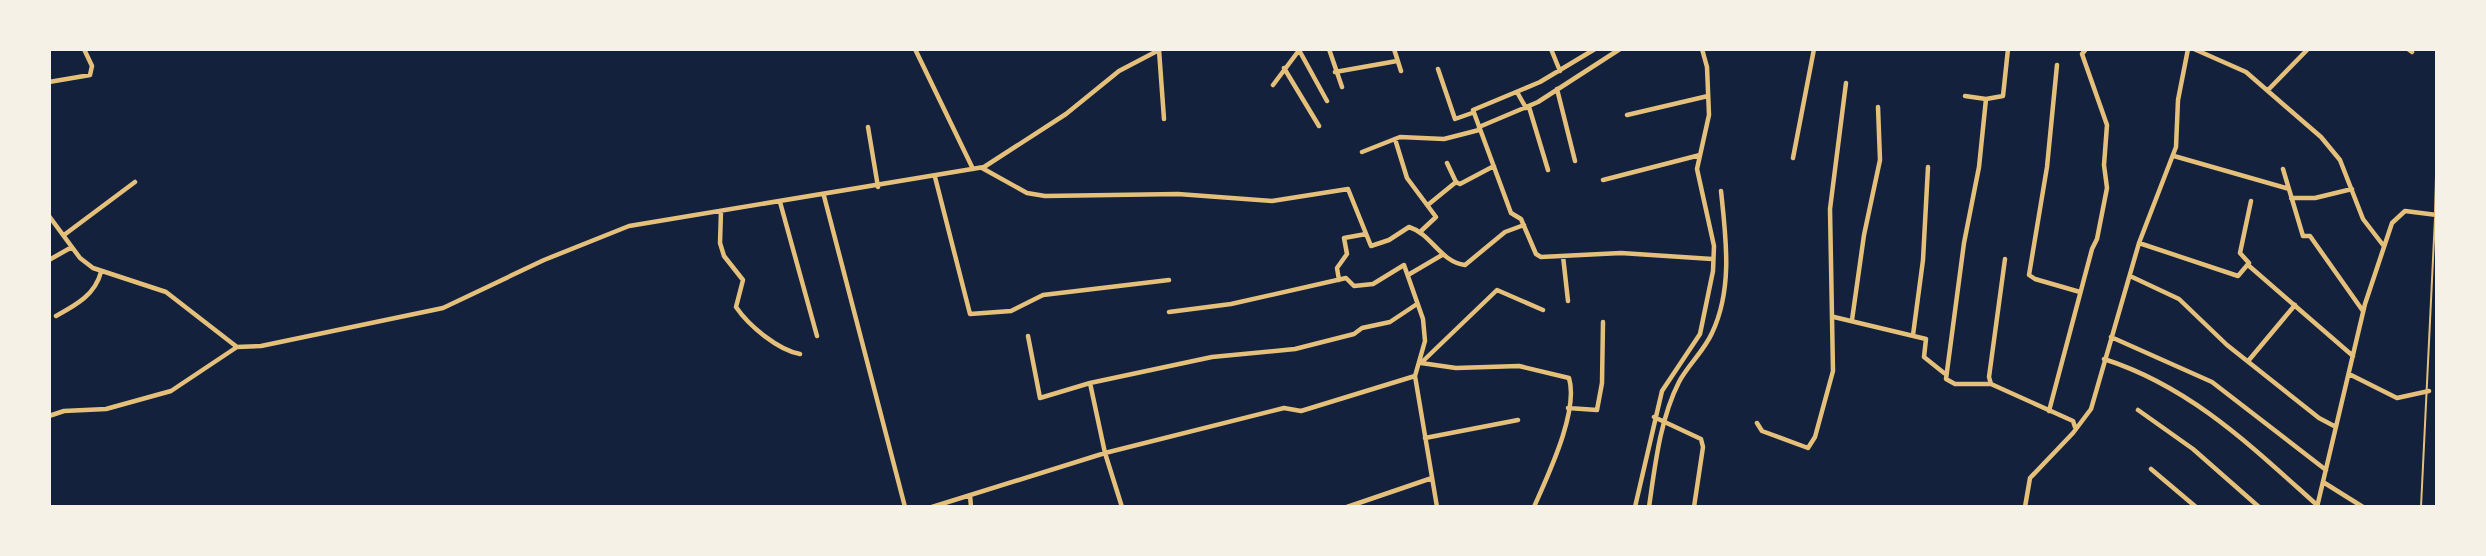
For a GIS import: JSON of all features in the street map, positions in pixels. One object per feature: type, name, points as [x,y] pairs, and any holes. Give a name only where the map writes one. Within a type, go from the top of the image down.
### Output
[{"type":"street","points":[[49,82],[90,75],[92,66],[84,49]]},
{"type":"street","points":[[915,49],[973,169]]},
{"type":"street","points":[[49,416],[64,411],[106,409],[171,391],[237,348],[261,346],[443,308],[544,260],[629,226],[878,187],[981,167],[1056,121],[1119,71],[1160,49],[1164,119]]},
{"type":"street","points":[[1329,49],[1342,87]]},
{"type":"street","points":[[1394,49],[1401,71]]},
{"type":"street","points":[[1550,49],[1560,71]]},
{"type":"street","points":[[1438,69],[1455,119],[1473,114],[1478,107],[1518,94],[1595,49]]},
{"type":"street","points":[[1649,507],[1664,422],[1700,334],[1713,271],[1715,246],[1697,169],[1708,126],[1708,96],[1702,49]]},
{"type":"street","points":[[1793,158],[1814,49]]},
{"type":"street","points":[[1965,96],[1986,99],[2003,96],[2008,49]]},
{"type":"street","points":[[2049,411],[2080,292],[2097,239],[2108,188],[2104,165],[2108,125],[2082,54],[2086,49]]},
{"type":"street","points":[[2025,507],[2030,478],[2091,409],[2139,243],[2174,156],[2181,82],[2188,49]]},
{"type":"street","points":[[2194,49],[2246,72],[2327,145],[2340,160],[2363,219],[2383,245]]},
{"type":"street","points":[[2268,90],[2308,49]]},
{"type":"street","points":[[1273,85],[1299,50],[1327,101]]},
{"type":"street","points":[[1362,152],[1395,139],[1415,136],[1444,139],[1478,128],[1527,107],[1617,50]]},
{"type":"street","points":[[1335,72],[1397,61]]},
{"type":"street","points":[[2057,65],[2047,167],[2029,275],[2080,292]]},
{"type":"street","points":[[1284,68],[1319,126]]},
{"type":"street","points":[[1757,423],[1762,431],[1810,446],[1833,371],[1830,209],[1846,83]]},
{"type":"street","points":[[1557,89],[1575,161]]},
{"type":"street","points":[[1518,94],[1527,107],[1548,170]]},
{"type":"street","points":[[1627,116],[1708,96]]},
{"type":"street","points":[[1986,99],[1979,167],[1964,243],[1945,374],[1948,383],[1991,384],[2073,421],[2075,427]]},
{"type":"street","points":[[1853,320],[1864,235],[1880,160],[1878,107]]},
{"type":"street","points":[[1473,114],[1511,213],[1521,219],[1536,254],[1541,257],[1621,253],[1712,259]]},
{"type":"street","points":[[868,127],[878,187]]},
{"type":"street","points":[[1395,139],[1407,178],[1418,196],[1429,204],[1436,219],[1420,232]]},
{"type":"street","points":[[1603,180],[1700,155]]},
{"type":"street","points":[[2174,156],[2289,189]]},
{"type":"street","points":[[1447,163],[1456,182]]},
{"type":"street","points":[[1456,182],[1460,184],[1494,166]]},
{"type":"street","points":[[981,167],[1027,193],[1045,196],[1178,194],[1272,201],[1349,189],[1373,247],[1409,227],[1420,232],[1442,255],[1465,265],[1506,232],[1524,225]]},
{"type":"street","points":[[1913,335],[1923,260],[1928,167]]},
{"type":"street","points":[[2283,169],[2303,236],[2310,236],[2364,312]]},
{"type":"street","points":[[935,177],[970,314],[1011,311],[1043,295],[1169,280]]},
{"type":"street","points":[[64,235],[135,182]]},
{"type":"street","points":[[1429,204],[1456,182]]},
{"type":"street","points":[[2291,198],[2315,198],[2352,189]]},
{"type":"street","points":[[1635,507],[1662,391],[1712,334],[1718,312],[1727,268],[1721,191]]},
{"type":"street","points":[[824,196],[905,507]]},
{"type":"street","points":[[2251,201],[2240,253],[2248,265],[2353,357]]},
{"type":"street","points":[[780,202],[817,336]]},
{"type":"street","points":[[721,211],[718,230],[724,256],[743,280],[736,307],[775,343],[789,352],[800,354]]},
{"type":"street","points":[[2104,359],[2158,380],[2219,418],[2317,506],[2383,245],[2398,214],[2405,211],[2436,215]]},
{"type":"street","points":[[49,216],[80,258],[101,272],[166,292],[237,348]]},
{"type":"street","points":[[1339,280],[1337,268],[1347,254],[1344,239],[1366,233]]},
{"type":"street","points":[[2139,243],[2236,275],[2248,265]]},
{"type":"street","points":[[1715,246],[1725,245]]},
{"type":"street","points":[[49,260],[72,247]]},
{"type":"street","points":[[1408,275],[1442,255]]},
{"type":"street","points":[[1563,256],[1568,301]]},
{"type":"street","points":[[1991,384],[1989,377],[2005,258]]},
{"type":"street","points":[[1169,312],[1231,304],[1346,278],[1354,286],[1373,284],[1404,265],[1417,304],[1425,341],[1421,363],[1415,376],[1437,507]]},
{"type":"street","points":[[56,316],[90,293],[101,272]]},
{"type":"street","points":[[2130,276],[2179,299],[2227,345],[2319,418],[2336,427]]},
{"type":"street","points":[[1421,363],[1497,289],[1543,310]]},
{"type":"street","points":[[1028,335],[1038,396],[1212,357],[1295,349],[1390,322],[1417,304]]},
{"type":"street","points":[[2249,360],[2295,305]]},
{"type":"street","points":[[1834,317],[1926,339],[1924,357],[1945,374]]},
{"type":"street","points":[[1568,408],[1597,410],[1602,383],[1603,322]]},
{"type":"street","points":[[2111,337],[2206,378],[2326,470]]},
{"type":"street","points":[[1421,363],[1456,368],[1519,366],[1569,378],[1568,408],[1550,470],[1534,507]]},
{"type":"street","points":[[2349,373],[2397,398],[2429,391]]},
{"type":"street","points":[[932,507],[1105,453],[1284,408],[1301,411],[1415,376]]},
{"type":"street","points":[[1090,383],[1105,453],[1122,507]]},
{"type":"street","points":[[2138,410],[2193,449],[2259,507]]},
{"type":"street","points":[[1655,418],[1701,439],[1703,450],[1694,507]]},
{"type":"street","points":[[1425,438],[1518,420]]},
{"type":"street","points":[[2151,469],[2196,507]]},
{"type":"street","points":[[1347,507],[1432,478]]},
{"type":"street","points":[[2323,482],[2363,507]]},
{"type":"street","points":[[970,495],[971,507]]},
{"type":"lane","points":[[2421,507],[2429,391],[2437,141]]}]
